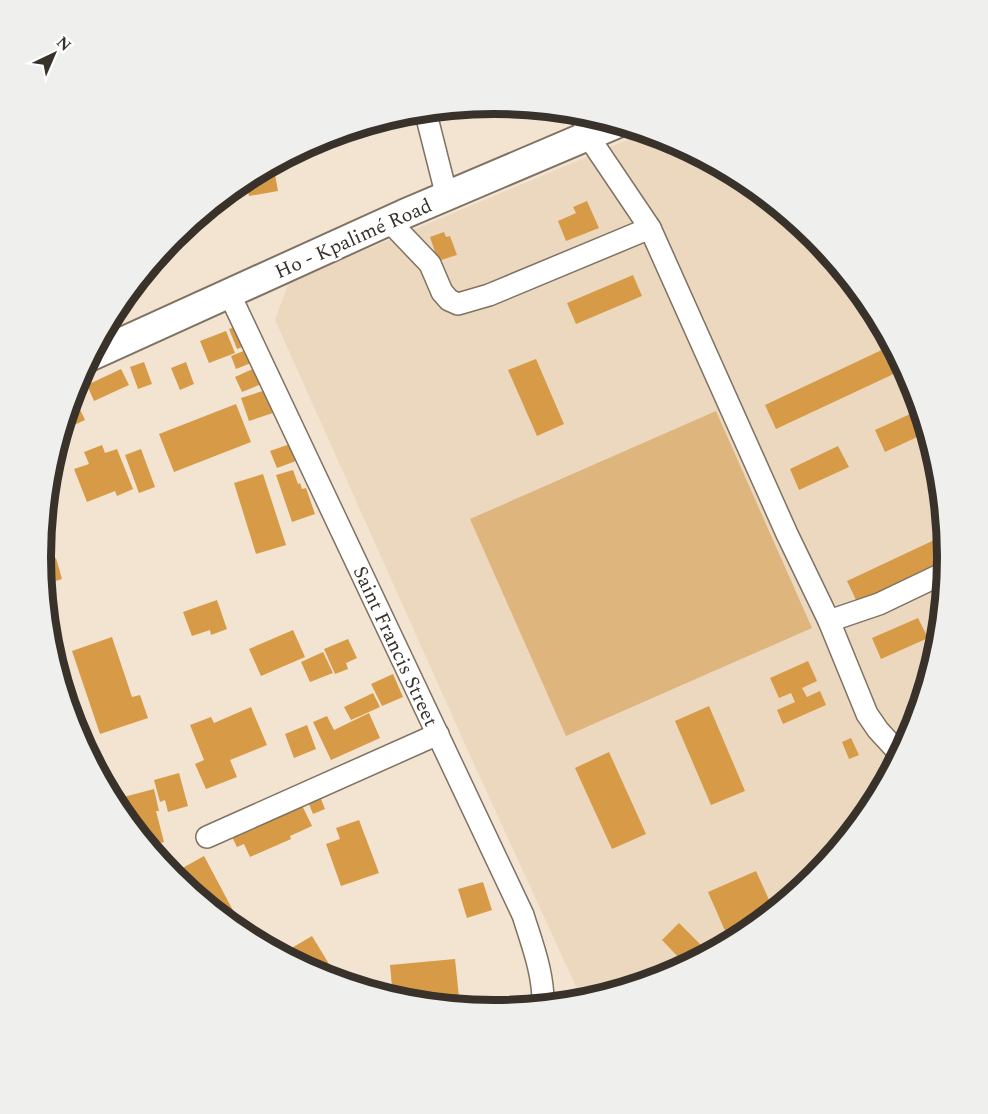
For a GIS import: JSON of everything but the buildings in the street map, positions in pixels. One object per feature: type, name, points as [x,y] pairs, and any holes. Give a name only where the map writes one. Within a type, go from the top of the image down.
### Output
[{"type":"main road","name":"Ho - Kpalimé Road","points":[[102,351],[229,292],[447,197],[584,124]]},
{"type":"street","points":[[427,120],[447,197]]},
{"type":"street","points":[[584,124],[650,228],[787,534],[830,621],[867,714],[894,747]]},
{"type":"street","points":[[389,221],[430,264],[442,292],[449,300],[458,304],[489,295],[650,228]]},
{"type":"street","name":"Saint Francis Street","points":[[229,292],[523,915],[537,959],[544,997]]},
{"type":"street","points":[[830,621],[879,604],[936,577]]},
{"type":"street","points":[[207,837],[438,734]]},
{"type":"shaded area","points":[[634,137],[664,148],[716,173],[764,206],[807,244],[845,287],[878,336],[891,361],[903,387],[922,442],[936,528],[936,586],[933,615],[922,672],[913,699],[903,727],[878,779],[827,849],[786,890],[764,908],[715,941],[664,966],[609,985],[578,991],[275,320],[289,282]]},
{"type":"shaded area","points":[[716,411],[812,628],[566,736],[470,519]]}]
